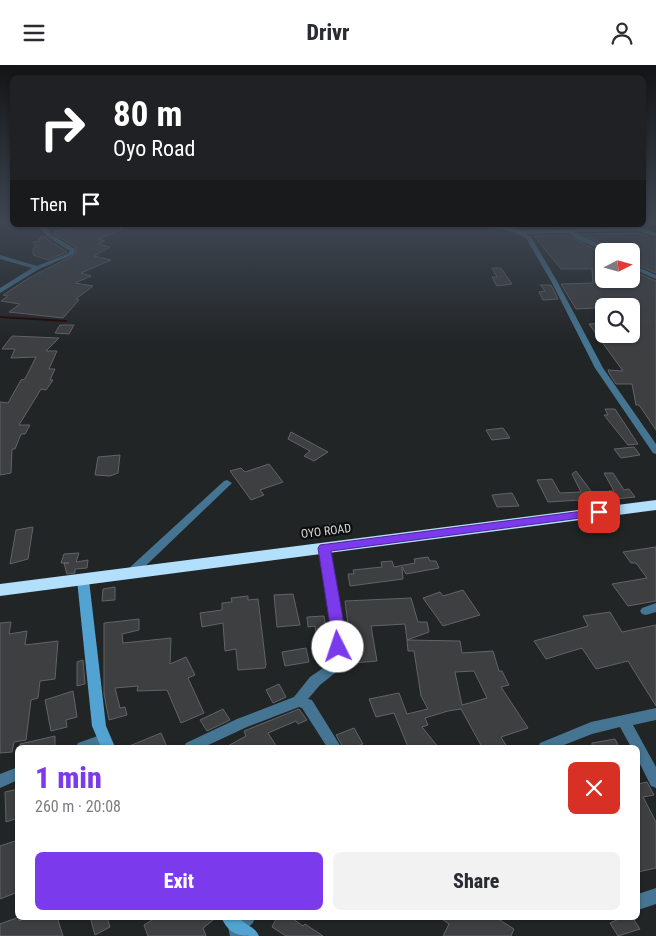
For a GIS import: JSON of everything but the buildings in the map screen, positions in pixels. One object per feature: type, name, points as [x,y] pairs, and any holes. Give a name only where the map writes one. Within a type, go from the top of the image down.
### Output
[{"type":"highway","name":"OYO ROAD","points":[[0,590],[656,505]]},
{"type":"street","points":[[19,263],[37,268]]},
{"type":"street","points":[[0,291],[37,268],[51,263]]},
{"type":"street","points":[[543,263],[599,369],[656,451]]},
{"type":"street","points":[[640,270],[656,277]]},
{"type":"street","points":[[131,573],[227,483]]},
{"type":"street","points":[[195,745],[242,723],[299,701],[315,681],[331,669],[338,647],[339,636],[324,548]]},
{"type":"street","points":[[83,580],[99,726],[106,744]]},
{"type":"street","points":[[299,701],[308,704],[333,745]]},
{"type":"street","points":[[550,745],[591,728],[656,714]]},
{"type":"street","points":[[624,721],[637,745]]},
{"type":"street","points":[[640,751],[656,781]]},
{"type":"street","points":[[0,781],[15,774]]},
{"type":"street","points":[[640,901],[656,896]]},
{"type":"street","points":[[237,924],[251,936]]},
{"type":"waterway","points":[[0,317],[66,321]]},
{"type":"route","points":[[338,647],[339,636],[324,548],[599,512]]}]
